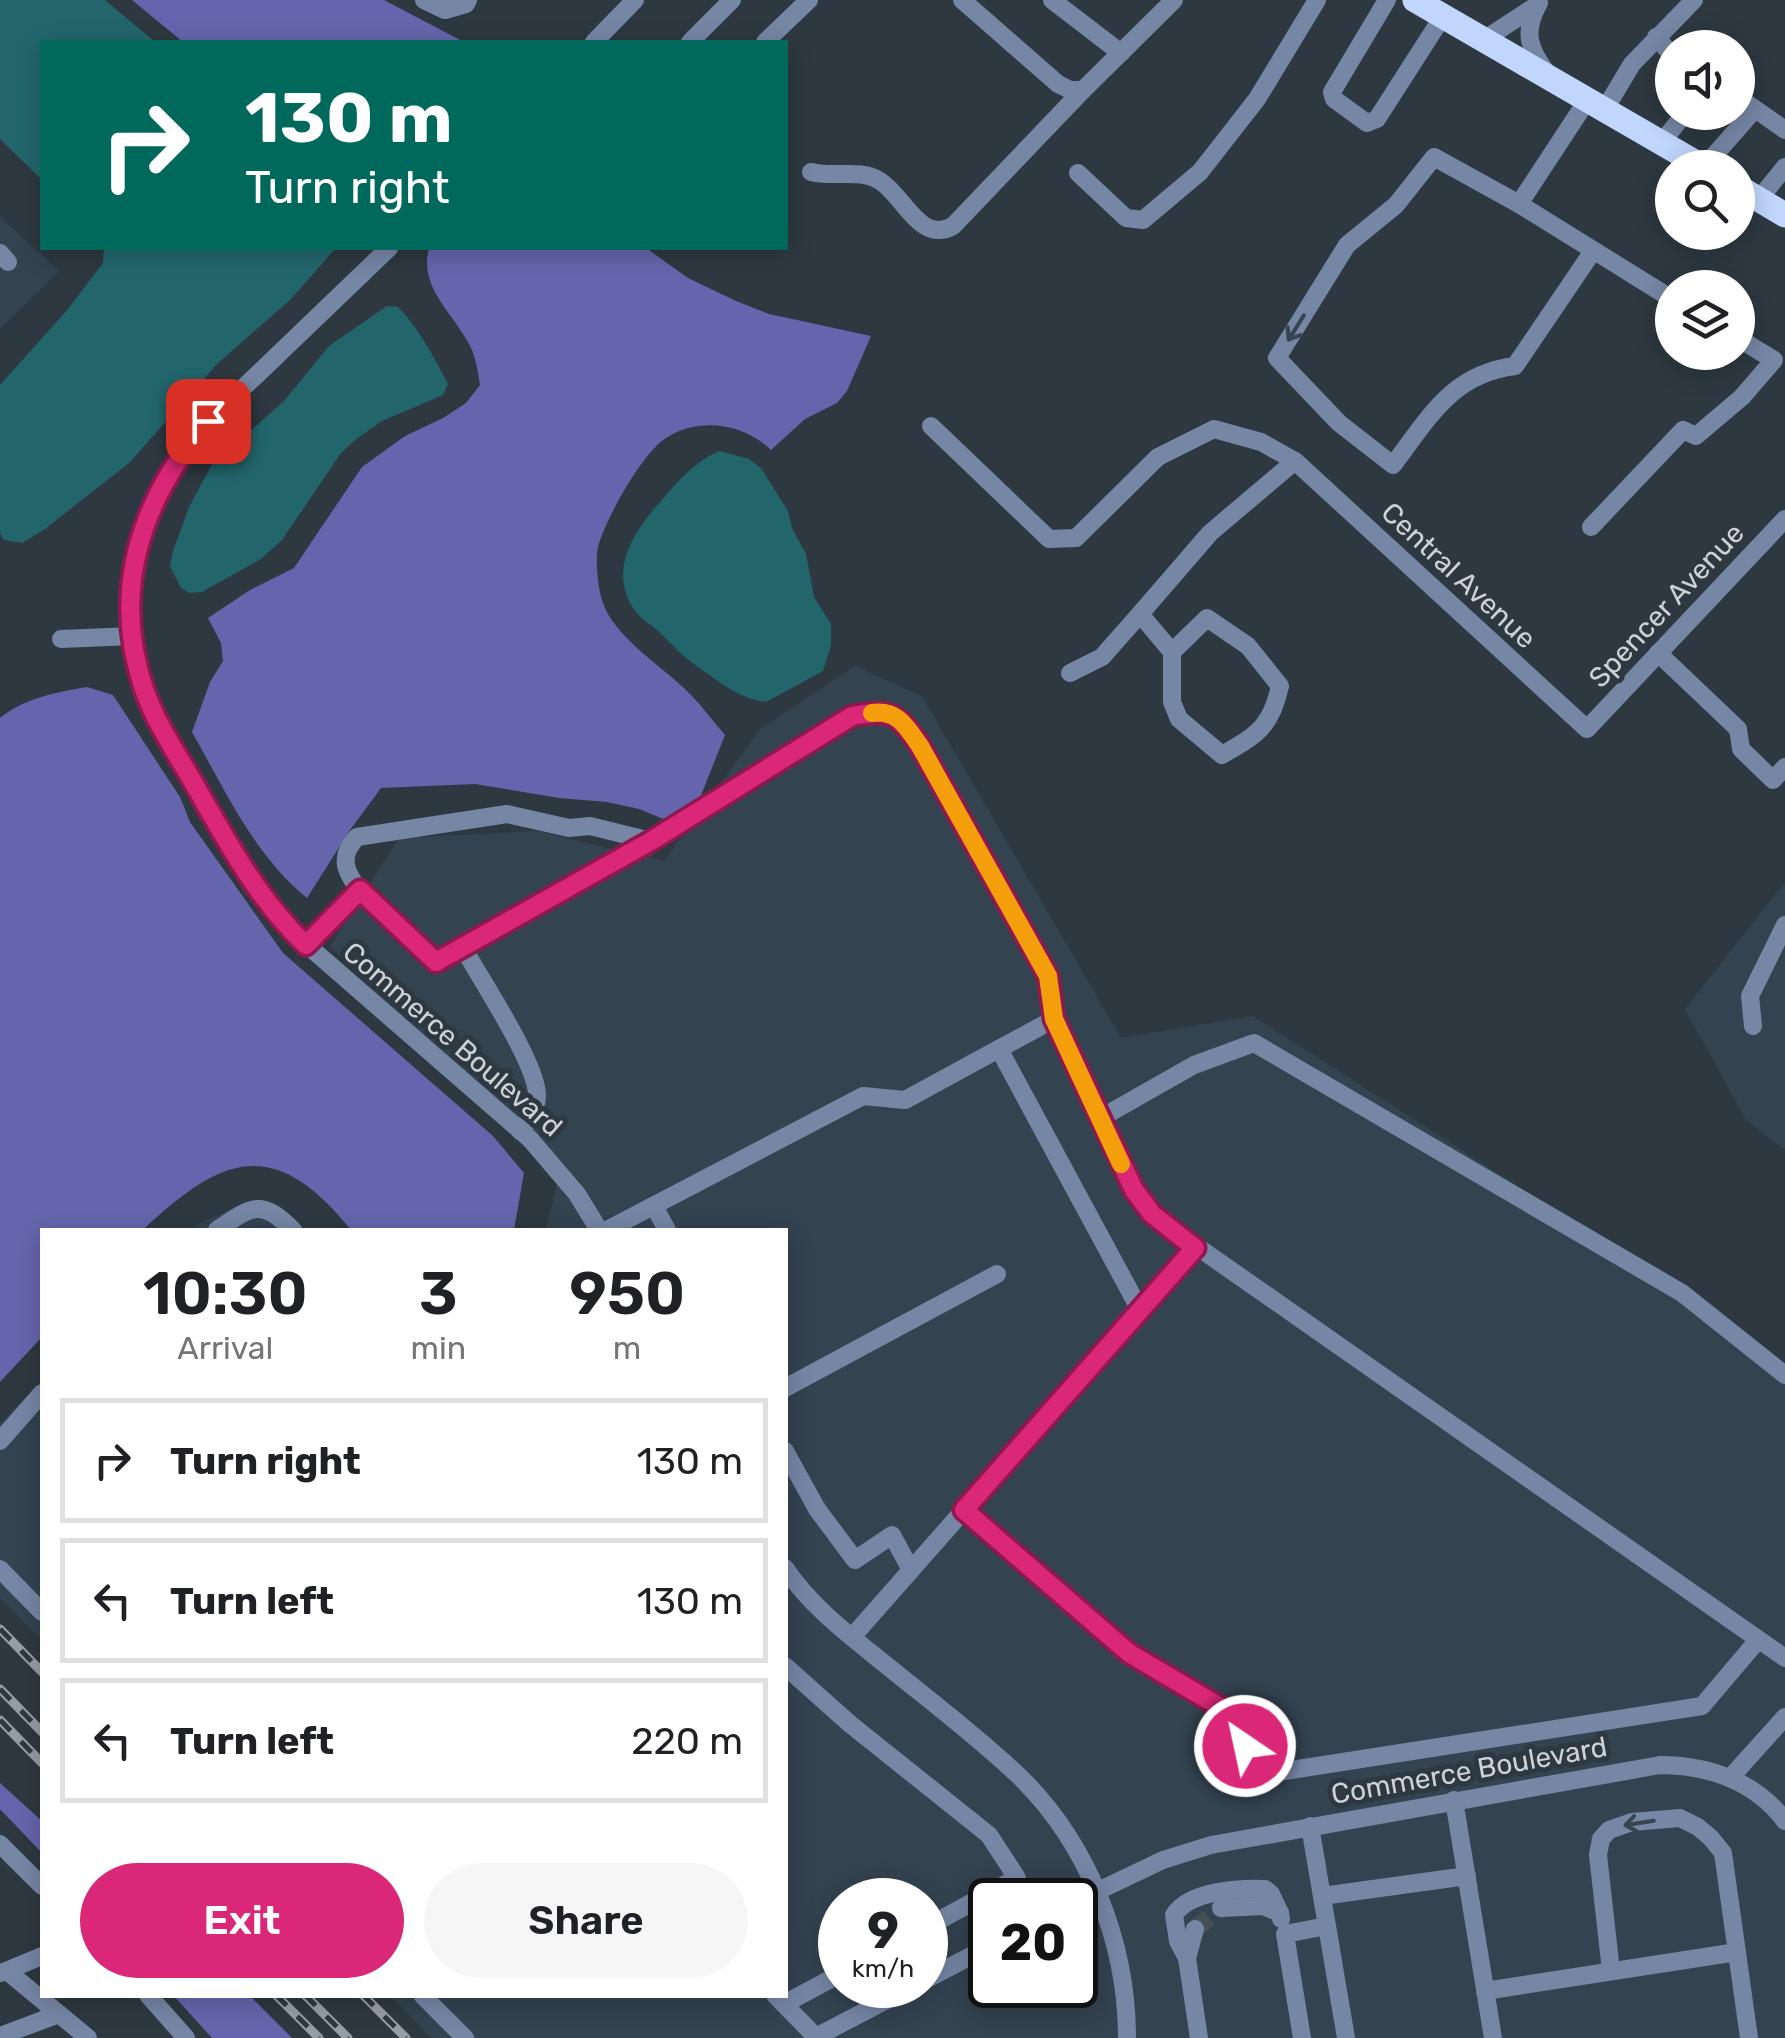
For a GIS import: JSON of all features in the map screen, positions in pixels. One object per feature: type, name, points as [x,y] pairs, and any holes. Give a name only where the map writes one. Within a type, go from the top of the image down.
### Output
[{"type":"main road","points":[[1415,0],[1675,150]]},
{"type":"main road","points":[[1755,197],[1785,215]]},
{"type":"street","points":[[424,0],[445,10],[468,0]]},
{"type":"street","points":[[596,40],[635,0]]},
{"type":"street","points":[[692,40],[732,0]]},
{"type":"street","points":[[768,40],[809,0]]},
{"type":"street","points":[[1052,0],[1121,52]]},
{"type":"street","points":[[812,172],[826,176],[864,175],[880,182],[929,230],[941,232],[953,226],[1174,0]]},
{"type":"street","points":[[1078,173],[1126,218],[1143,220],[1200,172],[1257,99],[1318,0]]},
{"type":"street","points":[[1387,0],[1332,92],[1334,98],[1367,123],[1376,119],[1443,16]]},
{"type":"street","points":[[1663,30],[1694,0]]},
{"type":"street","points":[[1486,39],[1540,1]]},
{"type":"street","points":[[1540,1],[1531,16],[1528,40],[1550,76]]},
{"type":"street","points":[[973,4],[1058,84],[1070,90],[1083,90]]},
{"type":"street","points":[[1520,204],[1597,104],[1655,38]]},
{"type":"street","points":[[1755,109],[1785,130]]},
{"type":"street","points":[[1662,142],[1672,130]]},
{"type":"street","points":[[1719,150],[1737,130]]},
{"type":"street","points":[[1594,251],[1515,366],[1492,368],[1449,392],[1393,465],[1339,423],[1277,358],[1347,245],[1396,204],[1434,158],[1520,204],[1655,289]]},
{"type":"street","points":[[1755,188],[1785,167]]},
{"type":"street","name":"Commerce Boulevard","points":[[388,250],[208,421],[173,465],[151,504],[138,542],[131,583],[133,636],[144,689],[156,717],[266,900],[306,945],[520,1131],[559,1170],[598,1228]]},
{"type":"street","points":[[1591,527],[1683,430],[1696,436],[1742,397],[1774,360],[1755,348]]},
{"type":"street","name":"Central Avenue","points":[[931,426],[1048,539],[1076,538],[1158,457],[1214,430],[1261,442],[1295,462],[1587,729]]},
{"type":"street","points":[[1070,673],[1102,657],[1210,533],[1295,462]]},
{"type":"street","name":"Spencer Avenue","points":[[1587,729],[1785,520]]},
{"type":"street","points":[[1140,614],[1172,652],[1172,702],[1179,719],[1222,755],[1252,738],[1274,712],[1280,686],[1248,646],[1207,618],[1172,652]]},
{"type":"street","points":[[61,639],[133,636]]},
{"type":"street","points":[[1658,653],[1738,729],[1741,748],[1773,780],[1785,767]]},
{"type":"street","points":[[651,841],[590,826],[569,828],[506,814],[358,837],[348,848],[346,862],[353,883],[436,962],[651,841],[852,716],[881,711],[900,718],[920,746],[1048,976],[1054,1019],[1099,1119],[1140,1200],[1152,1214],[1195,1248],[1785,1658]]},
{"type":"street","points":[[306,945],[360,890]]},
{"type":"street","points":[[1753,1026],[1750,996],[1785,924]]},
{"type":"street","points":[[464,949],[528,1064],[538,1096],[529,1121],[520,1131]]},
{"type":"street","points":[[612,1228],[862,1096],[904,1100],[1054,1019]]},
{"type":"street","points":[[1099,1119],[1194,1065],[1254,1044],[1682,1293],[1785,1375]]},
{"type":"street","points":[[999,1048],[1140,1310]]},
{"type":"street","points":[[654,1206],[666,1228]]},
{"type":"street","points":[[221,1228],[245,1211],[260,1208],[273,1210],[291,1228]]},
{"type":"street","points":[[852,1637],[1195,1248]]},
{"type":"street","points":[[788,1386],[997,1274]]},
{"type":"street","points":[[0,1441],[40,1395]]},
{"type":"street","points":[[788,1457],[816,1509],[855,1560],[892,1535],[911,1570]]},
{"type":"street","points":[[964,1510],[1129,1653],[1220,1707],[1243,1733],[1250,1762],[1261,1772],[1272,1774],[1702,1706],[1758,1640]]},
{"type":"street","points":[[0,1569],[40,1610]]},
{"type":"street","points":[[788,1572],[804,1593],[852,1637],[1020,1777],[1078,1851],[1090,1878]]},
{"type":"street","points":[[788,1669],[989,1836],[1018,1878],[948,1916]]},
{"type":"street","points":[[1730,1778],[1785,1717]]},
{"type":"street","name":"Commerce Boulevard","points":[[1098,1890],[1163,1860],[1210,1845],[1660,1765],[1690,1765],[1730,1778],[1759,1795],[1785,1821]]},
{"type":"street","points":[[1454,1800],[1494,2038]]},
{"type":"street","points":[[1611,1971],[1598,1856],[1601,1839],[1610,1830],[1632,1822],[1680,1818],[1698,1827],[1723,1853],[1749,2038]]},
{"type":"street","points":[[1310,1826],[1346,2038]]},
{"type":"street","points":[[0,1844],[40,1884]]},
{"type":"street","points":[[1322,1896],[1466,1876]]},
{"type":"street","points":[[1188,1958],[1178,1941],[1174,1915],[1188,1901],[1231,1891],[1265,1889],[1280,1913],[1302,2038]]},
{"type":"street","points":[[1098,1897],[1118,1956],[1125,1992],[1127,2038]]},
{"type":"street","points":[[1222,1908],[1263,1906],[1280,1913]]},
{"type":"street","points":[[1285,1934],[1327,1926]]},
{"type":"street","points":[[1195,1928],[1188,1958],[1200,2038]]},
{"type":"street","points":[[1486,1990],[1737,1952]]},
{"type":"street","points":[[40,1957],[4,1972],[88,2038]]},
{"type":"street","points":[[788,1997],[818,1984]]},
{"type":"street","points":[[151,1998],[186,2038]]},
{"type":"street","points":[[425,1998],[465,2038]]},
{"type":"street","points":[[780,2000],[824,2035],[873,2008]]},
{"type":"street","points":[[0,2036],[59,2014]]},
{"type":"shaded area","points":[[132,0],[384,0],[460,40],[181,40]]},
{"type":"shaded area","points":[[0,217],[59,271],[0,329]]},
{"type":"shaded area","points":[[429,250],[649,250],[688,278],[769,314],[871,336],[847,391],[837,403],[805,419],[771,450],[748,434],[721,426],[693,427],[666,438],[636,472],[602,535],[597,574],[607,613],[626,637],[690,694],[725,735],[694,813],[673,823],[639,809],[607,802],[475,784],[381,788],[307,898],[256,842],[192,732],[210,682],[223,661],[221,643],[208,618],[250,590],[294,568],[362,467],[405,436],[466,403],[480,385],[470,346],[439,300],[427,262]]},
{"type":"shaded area","points":[[855,666],[922,696],[1121,1038],[1253,1016],[1510,1181],[1785,1365],[1785,2038],[431,2038],[392,1998],[788,1998],[788,1228],[546,1228],[558,1179],[330,946],[399,838],[537,831],[664,861],[760,729]]},
{"type":"shaded area","points":[[87,687],[113,695],[180,797],[190,822],[283,953],[493,1136],[524,1173],[514,1228],[349,1228],[324,1200],[298,1180],[273,1169],[248,1166],[224,1172],[172,1204],[145,1228],[40,1228],[40,1339],[0,1382],[0,718],[30,701]]},
{"type":"shaded area","points":[[1785,882],[1785,1150],[1746,1120],[1685,1009]]},
{"type":"shaded area","points":[[250,1201],[286,1228],[193,1228]]},
{"type":"shaded area","points":[[40,1383],[40,1639],[0,1598],[0,1424]]},
{"type":"shaded area","points":[[0,1783],[40,1819],[40,1851],[0,1809]]},
{"type":"shaded area","points":[[176,1998],[252,1998],[292,2038],[212,2038]]},
{"type":"water","points":[[0,0],[105,0],[153,40],[40,40],[40,178],[0,139]]},
{"type":"water","points":[[104,250],[334,250],[290,300],[217,364],[129,463],[45,529],[22,543],[4,540],[0,533],[0,385],[103,263]]},
{"type":"water","points":[[387,306],[398,307],[426,344],[448,384],[443,395],[382,421],[355,440],[341,453],[282,540],[261,559],[202,592],[189,593],[181,588],[170,566],[173,551],[189,507],[211,466],[285,400],[329,346]]},
{"type":"water","points":[[719,451],[749,459],[761,468],[788,511],[806,554],[814,597],[831,624],[831,646],[823,671],[766,702],[730,689],[687,659],[635,611],[623,581],[627,552],[642,525],[687,473]]},
{"type":"tunnel","points":[[1195,1929],[1221,1908]]},
{"type":"railway","points":[[0,1629],[40,1670]]},
{"type":"railway","points":[[0,1689],[40,1730]]},
{"type":"railway","points":[[0,1720],[40,1761]]},
{"type":"railway","points":[[279,1998],[319,2038]]},
{"type":"railway","points":[[308,1998],[348,2038]]},
{"type":"railway","points":[[366,1998],[406,2038]]},
{"type":"slow traffic","points":[[872,713],[881,711],[900,718],[920,746],[1048,976],[1054,1019],[1121,1164]]},
{"type":"route","points":[[208,421],[173,465],[151,504],[138,542],[131,583],[136,659],[156,717],[214,819],[266,900],[306,945],[360,890],[436,962],[651,841],[852,716],[881,711],[900,718],[920,746],[1048,976],[1054,1019],[1134,1190],[1152,1214],[1195,1248],[964,1510],[1129,1653],[1220,1707],[1243,1733],[1245,1746]]}]
